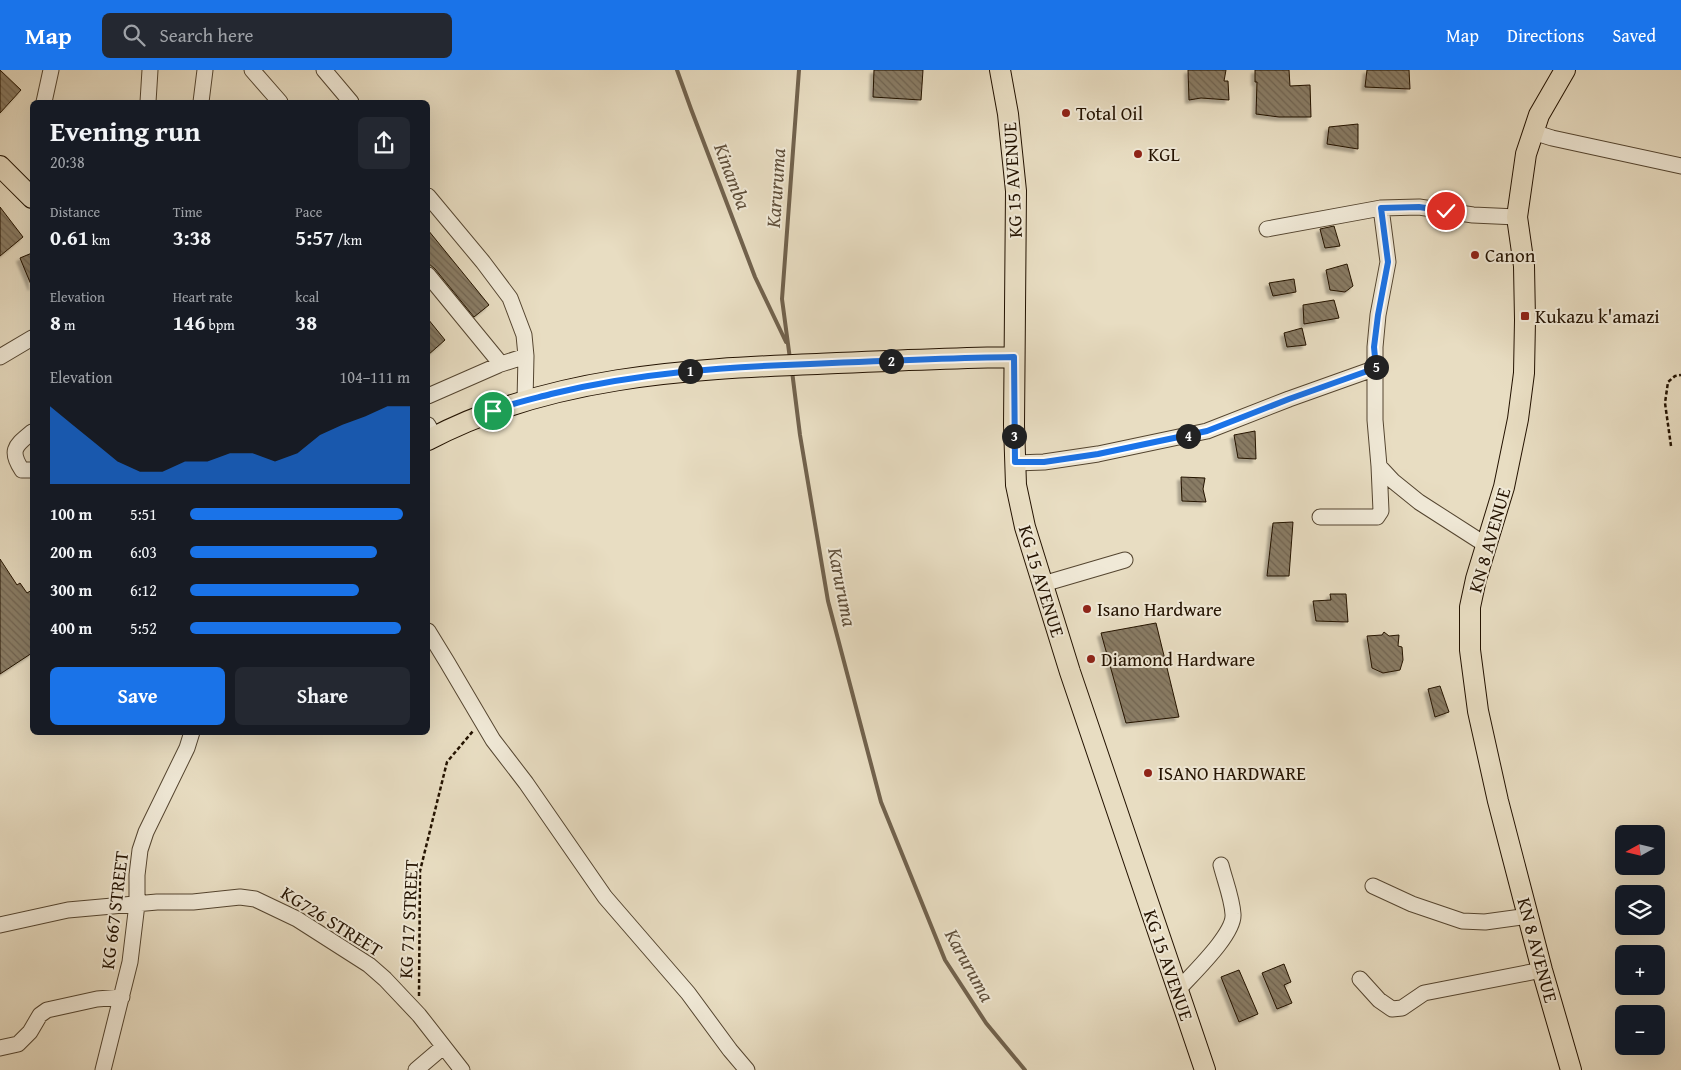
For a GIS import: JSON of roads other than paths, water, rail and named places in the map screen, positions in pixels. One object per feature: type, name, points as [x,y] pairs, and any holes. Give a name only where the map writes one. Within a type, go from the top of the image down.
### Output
[{"type":"main road","name":"KG 15 AVENUE","points":[[1000,70],[1008,114],[1016,191],[1014,357],[1016,485],[1025,528],[1070,672],[1205,1070]]},
{"type":"main road","name":"KN 8 AVENUE","points":[[1566,70],[1539,115],[1526,154],[1517,217],[1524,266],[1524,373],[1518,420],[1504,488],[1476,579],[1470,607],[1470,650],[1478,711],[1498,801],[1542,970],[1571,1070]]},
{"type":"main road","points":[[0,166],[30,196]]},
{"type":"main road","points":[[430,434],[506,406],[525,401],[664,373],[724,367],[1014,357]]},
{"type":"street","points":[[44,100],[51,70]]},
{"type":"street","points":[[148,100],[150,70]]},
{"type":"street","points":[[201,100],[205,70]]},
{"type":"street","points":[[252,70],[278,100]]},
{"type":"street","points":[[324,70],[349,100]]},
{"type":"street","points":[[1533,132],[1681,166]]},
{"type":"street","points":[[430,198],[510,298],[524,335],[526,356],[525,401]]},
{"type":"street","points":[[1267,229],[1381,208],[1419,207],[1517,217]]},
{"type":"street","points":[[1320,517],[1377,517],[1382,511],[1375,420],[1376,368],[1374,347],[1388,262],[1381,208]]},
{"type":"street","points":[[430,277],[501,364]]},
{"type":"street","points":[[0,357],[30,339]]},
{"type":"street","points":[[430,395],[501,364],[526,356]]},
{"type":"street","points":[[1015,462],[1044,462],[1098,454],[1207,431],[1376,368]]},
{"type":"street","points":[[30,434],[16,446],[14,454],[22,470],[30,470]]},
{"type":"street","points":[[1379,466],[1393,481],[1419,502],[1486,545]]},
{"type":"street","points":[[1043,584],[1125,560]]},
{"type":"street","points":[[430,634],[493,740],[526,783],[605,897],[688,993],[746,1070]]},
{"type":"street","name":"KG 667 STREET","points":[[103,1070],[130,962],[137,904],[137,875],[140,850],[146,832],[187,748],[191,735]]},
{"type":"street","points":[[1178,990],[1227,935],[1233,924],[1234,914],[1222,865]]},
{"type":"street","points":[[1373,886],[1412,904],[1462,920],[1485,922],[1529,916]]},
{"type":"street","name":"KG726 STREET","points":[[0,925],[68,910],[240,897],[255,899],[297,919],[355,955],[386,979],[419,1015],[462,1070]]},
{"type":"street","points":[[1360,979],[1378,1000],[1392,1009],[1402,1008],[1424,992],[1542,970]]},
{"type":"street","points":[[0,1048],[18,1044],[30,1032],[40,1015],[47,1010],[97,999],[122,997]]},
{"type":"street","points":[[416,1070],[443,1047]]},
{"type":"waterway","name":"Kinamba","points":[[677,70],[755,277],[786,342]]},
{"type":"waterway","name":"Karuruma","points":[[790,359],[782,299],[799,70]]},
{"type":"waterway","name":"Karuruma","points":[[792,371],[800,435],[828,601],[881,802],[945,960],[986,1023],[1025,1070]]},
{"type":"place","name":"Total Oil","points":[[1066,113]]},
{"type":"place","name":"KGL","points":[[1138,154]]},
{"type":"place","name":"Canon","points":[[1475,255]]},
{"type":"place","name":"Kukazu k'amazi","points":[[1525,316]]},
{"type":"place","name":"Isano Hardware","points":[[1087,609]]},
{"type":"place","name":"Diamond Hardware","points":[[1091,659]]},
{"type":"place","name":"ISANO HARDWARE","points":[[1148,773]]}]
